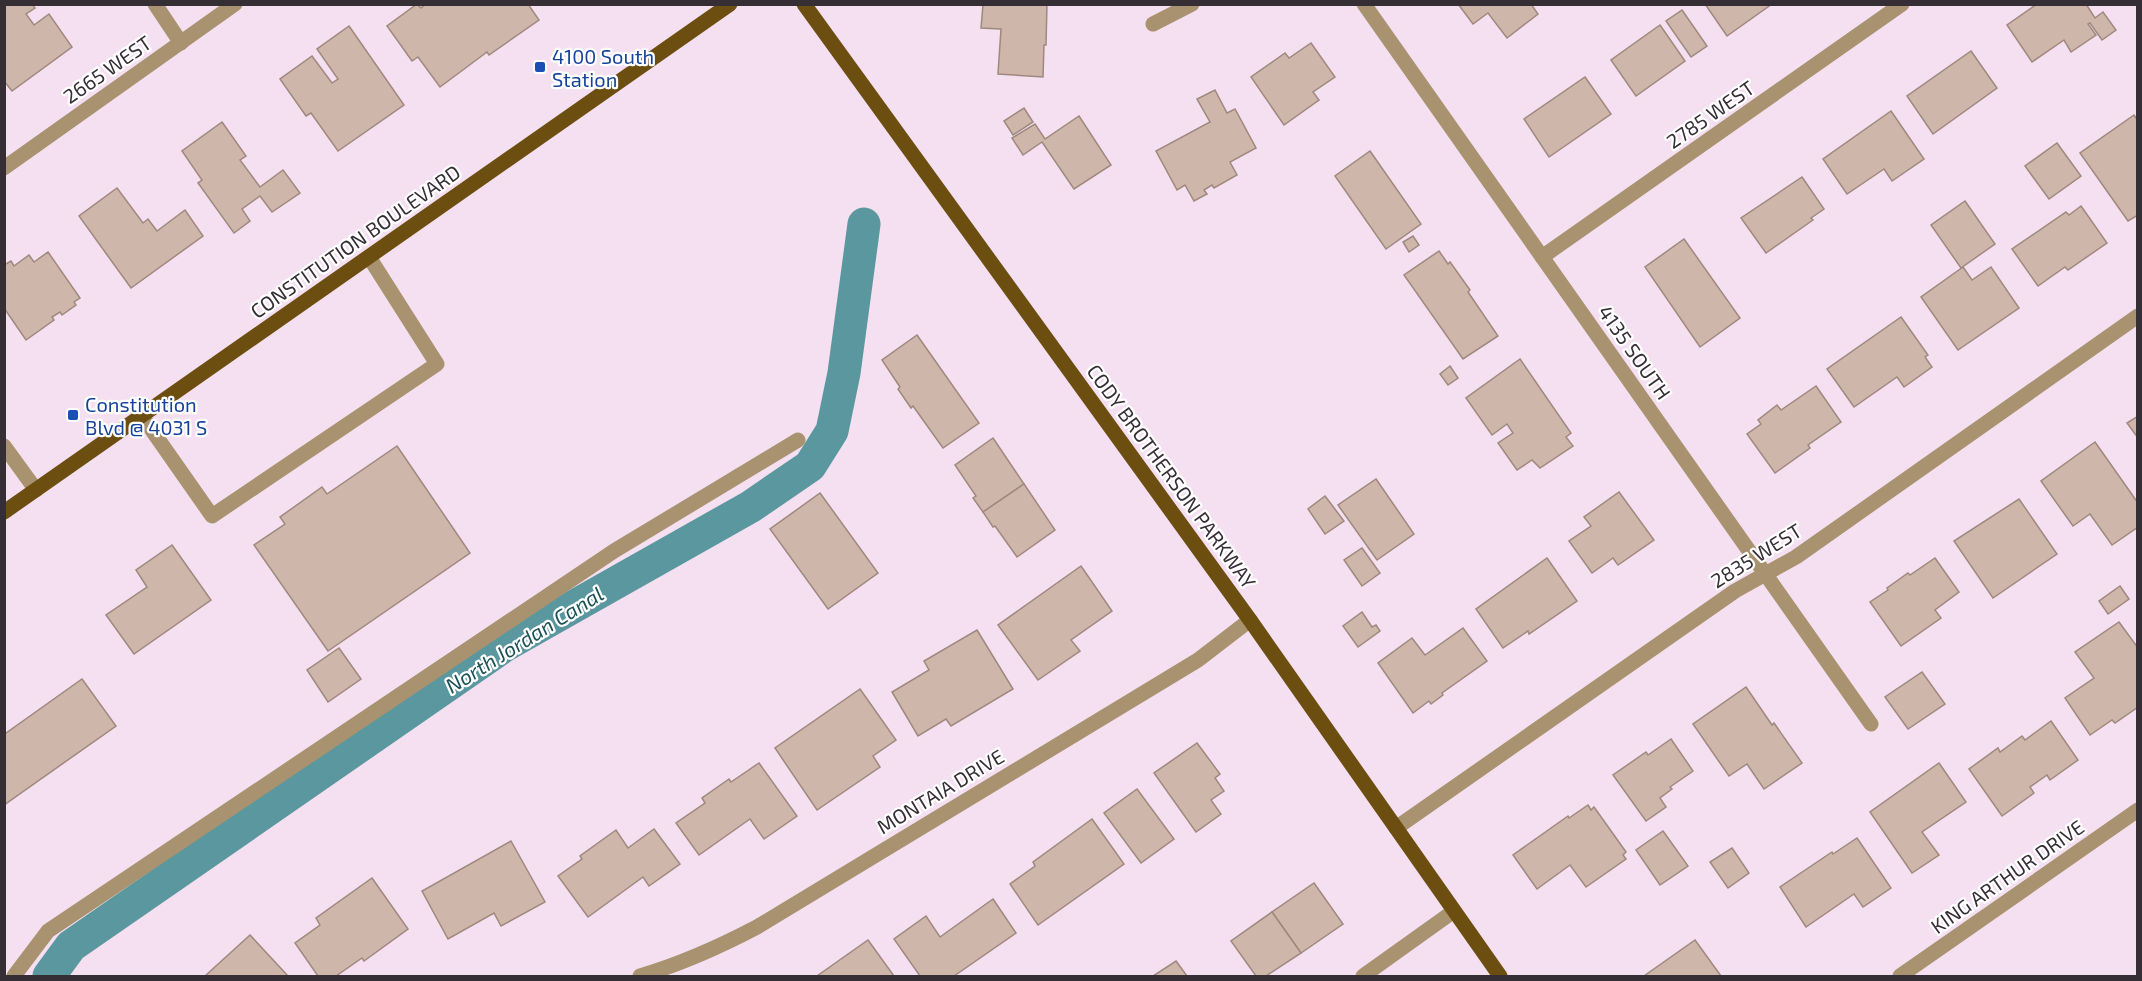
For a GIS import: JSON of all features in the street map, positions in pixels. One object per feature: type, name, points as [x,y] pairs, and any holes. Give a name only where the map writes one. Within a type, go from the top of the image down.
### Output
[{"type":"main road","name":"CONSTITUTION BOULEVARD","points":[[4,512],[730,4]]},
{"type":"main road","name":"CODY BROTHERSON PARKWAY","points":[[804,4],[1250,620],[1500,976]]},
{"type":"street","points":[[155,4],[181,43]]},
{"type":"street","name":"2665 WEST","points":[[4,168],[235,4]]},
{"type":"street","points":[[1153,24],[1192,4]]},
{"type":"street","name":"4135 SOUTH","points":[[1364,4],[1871,724]]},
{"type":"street","name":"2785 WEST","points":[[1542,257],[1902,4]]},
{"type":"street","points":[[142,416],[212,516],[437,364],[369,257]]},
{"type":"street","name":"2835 WEST","points":[[1396,828],[1725,598],[1796,556],[2138,316]]},
{"type":"street","points":[[14,976],[48,931],[614,551],[798,440]]},
{"type":"street","points":[[4,446],[36,490]]},
{"type":"street","name":"MONTAIA DRIVE","points":[[640,976],[678,964],[757,927],[1198,660],[1250,620]]},
{"type":"street","name":"KING ARTHUR DRIVE","points":[[1900,976],[2138,810]]},
{"type":"street","points":[[1363,976],[1454,911]]},
{"type":"building","points":[[4,4],[32,4],[35,8],[26,14],[34,25],[49,14],[72,47],[12,91],[4,81]]},
{"type":"building","points":[[417,4],[421,8],[426,4],[528,4],[539,20],[489,55],[487,52],[440,87],[418,57],[412,61],[387,26]]},
{"type":"building","points":[[1047,4],[1043,77],[998,74],[1001,29],[981,28],[983,5]]},
{"type":"building","points":[[1458,4],[1531,4],[1538,14],[1507,38],[1488,13],[1473,24]]},
{"type":"building","points":[[1705,4],[1772,4],[1727,36]]},
{"type":"building","points":[[2037,4],[2086,4],[2095,18],[2103,12],[2116,30],[2102,40],[2090,23],[2088,24],[2096,35],[2071,52],[2064,40],[2032,62],[2007,25]]},
{"type":"building","points":[[1682,10],[1707,46],[1691,57],[1666,21]]},
{"type":"building","points":[[1660,25],[1685,61],[1636,96],[1611,60]]},
{"type":"building","points":[[349,26],[404,105],[338,151],[311,113],[306,116],[280,79],[312,56],[332,83],[338,79],[317,49]]},
{"type":"building","points":[[1311,43],[1335,77],[1313,92],[1319,100],[1284,125],[1251,77],[1285,53],[1289,58]]},
{"type":"building","points":[[1971,51],[1997,88],[1933,134],[1907,96]]},
{"type":"building","points":[[1585,77],[1611,114],[1549,157],[1524,119]]},
{"type":"building","points":[[1215,90],[1227,113],[1235,109],[1256,148],[1230,162],[1237,175],[1214,188],[1212,185],[1204,190],[1207,194],[1194,201],[1185,185],[1177,190],[1156,151],[1210,122],[1197,99]]},
{"type":"building","points":[[1024,108],[1033,122],[1013,135],[1004,121]]},
{"type":"building","points":[[1891,111],[1924,159],[1892,181],[1884,169],[1847,194],[1823,159]]},
{"type":"building","points":[[2134,115],[2138,121],[2138,215],[2128,221],[2080,153]]},
{"type":"building","points":[[1079,116],[1111,165],[1074,189],[1042,142],[1023,155],[1012,138],[1035,124],[1045,139]]},
{"type":"building","points":[[222,122],[246,156],[240,160],[260,187],[283,170],[300,193],[272,212],[260,196],[242,209],[250,221],[234,233],[198,183],[202,180],[182,151]]},
{"type":"building","points":[[2057,143],[2081,176],[2049,199],[2025,166]]},
{"type":"building","points":[[1370,151],[1421,224],[1386,249],[1335,176]]},
{"type":"building","points":[[1802,177],[1824,209],[1811,218],[1813,220],[1766,253],[1741,218]]},
{"type":"building","points":[[117,188],[143,223],[148,219],[157,231],[185,210],[203,236],[131,288],[79,216]]},
{"type":"building","points":[[1965,201],[1995,244],[1961,268],[1931,225]]},
{"type":"building","points":[[2081,206],[2107,243],[2068,270],[2065,267],[2038,286],[2012,249],[2066,212],[2069,215]]},
{"type":"building","points":[[1413,236],[1419,245],[1409,252],[1403,242]]},
{"type":"building","points":[[1684,239],[1740,318],[1700,347],[1645,267]]},
{"type":"building","points":[[1439,251],[1470,290],[1468,292],[1498,336],[1463,359],[1404,275]]},
{"type":"building","points":[[48,252],[80,298],[74,302],[76,305],[62,315],[60,312],[52,317],[54,320],[26,340],[4,308],[4,265],[11,261],[14,266],[29,255],[34,262]]},
{"type":"building","points":[[1963,267],[1972,280],[1991,267],[2019,308],[1958,350],[1921,297]]},
{"type":"building","points":[[1901,317],[1928,355],[1925,357],[1932,367],[1904,387],[1897,377],[1854,407],[1827,369]]},
{"type":"building","points":[[917,335],[979,423],[943,448],[913,406],[911,408],[882,360]]},
{"type":"building","points":[[1520,359],[1571,433],[1566,437],[1573,446],[1540,468],[1532,460],[1517,470],[1498,443],[1513,433],[1507,424],[1492,435],[1466,398]]},
{"type":"building","points":[[1450,366],[1458,378],[1448,385],[1440,374]]},
{"type":"building","points":[[1816,386],[1841,422],[1808,445],[1810,448],[1775,473],[1747,434],[1761,424],[1758,420],[1777,405],[1781,410]]},
{"type":"building","points":[[2138,416],[2138,438],[2127,423]]},
{"type":"building","points":[[993,438],[1024,484],[983,512],[973,498],[976,496],[955,465]]},
{"type":"building","points":[[2095,442],[2138,503],[2138,527],[2112,545],[2090,514],[2073,526],[2041,481]]},
{"type":"building","points":[[397,446],[470,553],[328,651],[254,545],[285,524],[280,517],[322,487],[327,494]]},
{"type":"building","points":[[1376,479],[1414,534],[1377,560],[1338,505]]},
{"type":"building","points":[[1024,484],[1055,530],[1017,557],[983,512]]},
{"type":"building","points":[[1619,492],[1654,540],[1618,565],[1613,558],[1592,573],[1569,541],[1591,526],[1584,517]]},
{"type":"building","points":[[820,493],[878,573],[828,609],[770,529]]},
{"type":"building","points":[[1325,496],[1344,521],[1325,534],[1308,509]]},
{"type":"building","points":[[2019,499],[2057,554],[1993,598],[1954,541]]},
{"type":"building","points":[[172,545],[211,600],[134,654],[106,615],[147,587],[136,570]]},
{"type":"building","points":[[1362,548],[1380,573],[1362,586],[1344,560]]},
{"type":"building","points":[[1547,558],[1577,601],[1529,634],[1528,631],[1503,648],[1476,609]]},
{"type":"building","points":[[1935,558],[1959,592],[1935,610],[1941,618],[1901,646],[1870,602],[1908,573],[1910,575]]},
{"type":"building","points":[[1081,566],[1112,611],[1071,640],[1080,651],[1038,680],[998,625]]},
{"type":"building","points":[[2120,586],[2129,599],[2108,614],[2099,601]]},
{"type":"building","points":[[1362,612],[1372,627],[1376,625],[1380,631],[1358,647],[1343,626]]},
{"type":"building","points":[[2119,622],[2138,648],[2138,707],[2115,723],[2112,720],[2090,735],[2065,698],[2094,678],[2075,652]]},
{"type":"building","points":[[1463,628],[1487,661],[1442,693],[1443,695],[1431,704],[1429,701],[1413,713],[1378,663],[1412,638],[1425,655]]},
{"type":"building","points":[[977,630],[1013,689],[951,726],[946,719],[918,736],[892,692],[929,670],[924,661]]},
{"type":"building","points":[[339,648],[361,679],[328,702],[307,670]]},
{"type":"building","points":[[1922,672],[1945,704],[1908,729],[1885,697]]},
{"type":"building","points":[[82,679],[116,726],[4,805],[4,731],[6,733]]},
{"type":"building","points":[[1746,687],[1802,763],[1764,789],[1747,764],[1729,776],[1693,724]]},
{"type":"building","points":[[860,689],[896,740],[873,756],[880,767],[817,810],[775,748]]},
{"type":"building","points":[[2051,721],[2078,760],[2050,780],[2047,775],[2030,787],[2034,793],[2002,816],[1969,769],[1998,748],[2000,752],[2022,736],[2025,740]]},
{"type":"building","points":[[1671,739],[1693,771],[1670,787],[1672,789],[1660,798],[1666,807],[1646,821],[1613,775],[1646,752],[1648,755]]},
{"type":"building","points":[[1197,743],[1220,774],[1215,778],[1224,791],[1211,800],[1221,814],[1196,832],[1154,773]]},
{"type":"building","points":[[759,763],[797,816],[764,839],[750,819],[699,855],[676,823],[705,803],[702,798],[729,779],[731,782]]},
{"type":"building","points":[[1939,763],[1966,802],[1922,832],[1939,855],[1912,873],[1870,812]]},
{"type":"building","points":[[1137,789],[1174,839],[1141,863],[1104,813]]},
{"type":"building","points":[[1588,805],[1591,810],[1594,807],[1626,852],[1623,855],[1626,859],[1586,887],[1570,865],[1537,889],[1513,855],[1568,816],[1569,818]]},
{"type":"building","points":[[1092,819],[1124,864],[1038,925],[1010,884],[1035,866],[1033,862]]},
{"type":"building","points":[[654,829],[680,864],[649,886],[643,877],[588,917],[558,876],[582,859],[580,856],[616,830],[628,848]]},
{"type":"building","points":[[1663,831],[1688,866],[1660,885],[1636,850]]},
{"type":"building","points":[[1857,838],[1891,888],[1863,907],[1854,894],[1806,927],[1780,887]]},
{"type":"building","points":[[511,841],[545,902],[501,926],[494,913],[448,939],[422,891]]},
{"type":"building","points":[[1732,848],[1749,873],[1728,888],[1710,862]]},
{"type":"building","points":[[372,878],[408,929],[364,961],[362,958],[336,976],[318,976],[295,943],[320,925],[316,918]]},
{"type":"building","points":[[1314,883],[1343,924],[1301,953],[1272,912]]},
{"type":"building","points":[[993,899],[1016,933],[954,976],[920,976],[894,939],[926,916],[940,937]]},
{"type":"building","points":[[1272,912],[1301,953],[1266,976],[1256,976],[1231,941]]},
{"type":"building","points":[[250,935],[288,976],[205,976]]},
{"type":"building","points":[[868,940],[894,976],[817,976]]},
{"type":"building","points":[[1695,940],[1721,976],[1644,976]]},
{"type":"building","points":[[1176,961],[1187,976],[1153,976]]},
{"type":"waterway","name":"North Jordan Canal","points":[[49,976],[71,946],[504,646],[750,507],[810,466],[832,431],[844,373],[864,224]]},
{"type":"place","name":"4100 South Station","points":[[540,67]]},
{"type":"place","name":"Constitution Blvd @ 4031 S","points":[[73,415]]}]
